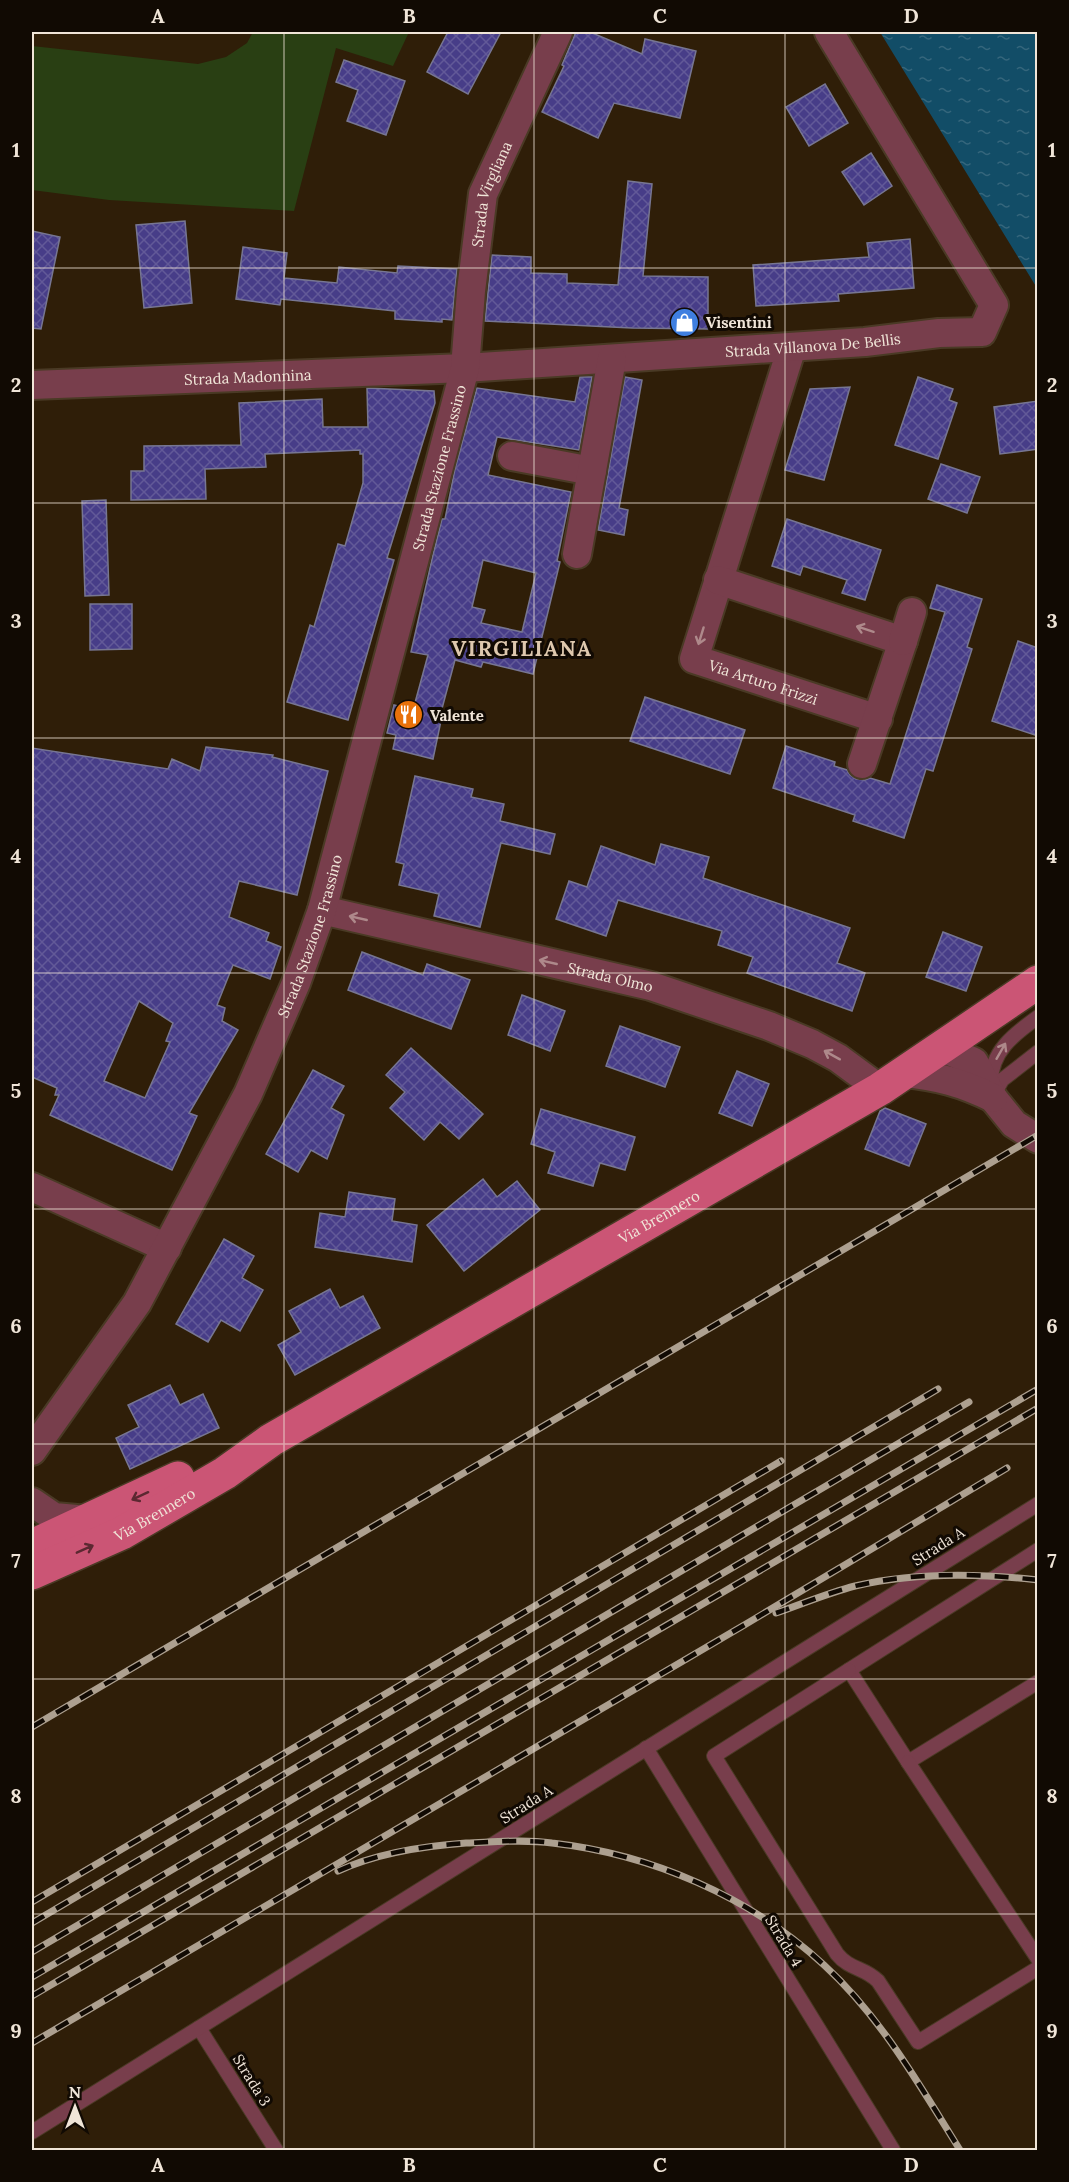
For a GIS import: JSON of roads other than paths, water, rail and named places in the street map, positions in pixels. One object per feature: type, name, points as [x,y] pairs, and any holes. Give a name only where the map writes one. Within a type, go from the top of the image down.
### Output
[{"type":"main road","name":"Via Brennero","points":[[32,1573],[122,1533],[225,1473],[272,1440],[892,1081],[1038,981]]},
{"type":"main road","name":"Via Brennero","points":[[32,1546],[220,1459],[272,1440]]},
{"type":"street","name":"Strada Virgliana","points":[[465,368],[471,291],[483,194],[558,32]]},
{"type":"street","name":"Strada Villanova De Bellis","points":[[465,368],[866,342],[939,333],[982,332],[994,305],[829,32]]},
{"type":"street","name":"Via Arturo Frizzi","points":[[792,347],[694,658],[878,719]]},
{"type":"street","points":[[578,554],[612,359]]},
{"type":"street","name":"Strada Madonnina","points":[[32,385],[465,368]]},
{"type":"street","name":"Strada Stazione Frassino","points":[[32,1451],[137,1303],[248,1094],[296,983],[322,910],[465,368]]},
{"type":"street","points":[[512,456],[592,471]]},
{"type":"street","points":[[718,580],[903,641]]},
{"type":"street","points":[[862,764],[912,612]]},
{"type":"street","name":"Strada Olmo","points":[[322,910],[651,986],[769,1026],[812,1044],[863,1074],[892,1081]]},
{"type":"street","points":[[938,1049],[952,1052],[974,1062],[993,1098],[1014,1124],[1038,1139]]},
{"type":"street","points":[[892,1081],[941,1077],[993,1098]]},
{"type":"street","points":[[32,1187],[167,1248]]},
{"type":"street","points":[[32,1502],[54,1517],[88,1520]]},
{"type":"lane","points":[[993,1098],[991,1080],[993,1066],[1000,1049],[1011,1037],[1038,1017]]},
{"type":"lane","points":[[993,1098],[1002,1080],[1038,1052]]},
{"type":"lane","name":"Strada A","points":[[32,2132],[1038,1504]]},
{"type":"lane","points":[[1038,1550],[714,1756],[837,1954],[845,1964],[870,1973],[878,1981],[918,2042],[1038,1968]]},
{"type":"lane","points":[[849,1670],[1038,1959]]},
{"type":"lane","points":[[908,1762],[1038,1682]]},
{"type":"lane","name":"Strada 4","points":[[646,1748],[893,2151]]},
{"type":"lane","name":"Strada 3","points":[[199,2028],[276,2151]]},
{"type":"water","points":[[880,32],[1037,32],[1037,288]]},
{"type":"railway","points":[[32,1727],[1038,1135]]},
{"type":"railway","points":[[32,1923],[938,1389]]},
{"type":"railway","points":[[32,1977],[1038,1389]]},
{"type":"railway","points":[[32,1952],[969,1402]]},
{"type":"railway","points":[[32,1996],[1038,1408]]},
{"type":"railway","points":[[32,1902],[781,1461]]},
{"type":"railway","points":[[32,2043],[1007,1468]]},
{"type":"railway","points":[[776,1613],[855,1586],[900,1578],[969,1575],[1038,1580]]},
{"type":"railway","points":[[338,1871],[368,1859],[417,1848],[466,1843],[531,1841],[626,1857],[698,1883],[732,1899],[765,1919],[795,1941],[845,1985],[882,2030],[960,2150]]},
{"type":"place","name":"Visentini","points":[[685,322]]},
{"type":"place","name":"Valente","points":[[409,715]]},
{"type":"district","name":"VIRGILIANA","points":[[522,648]]}]
